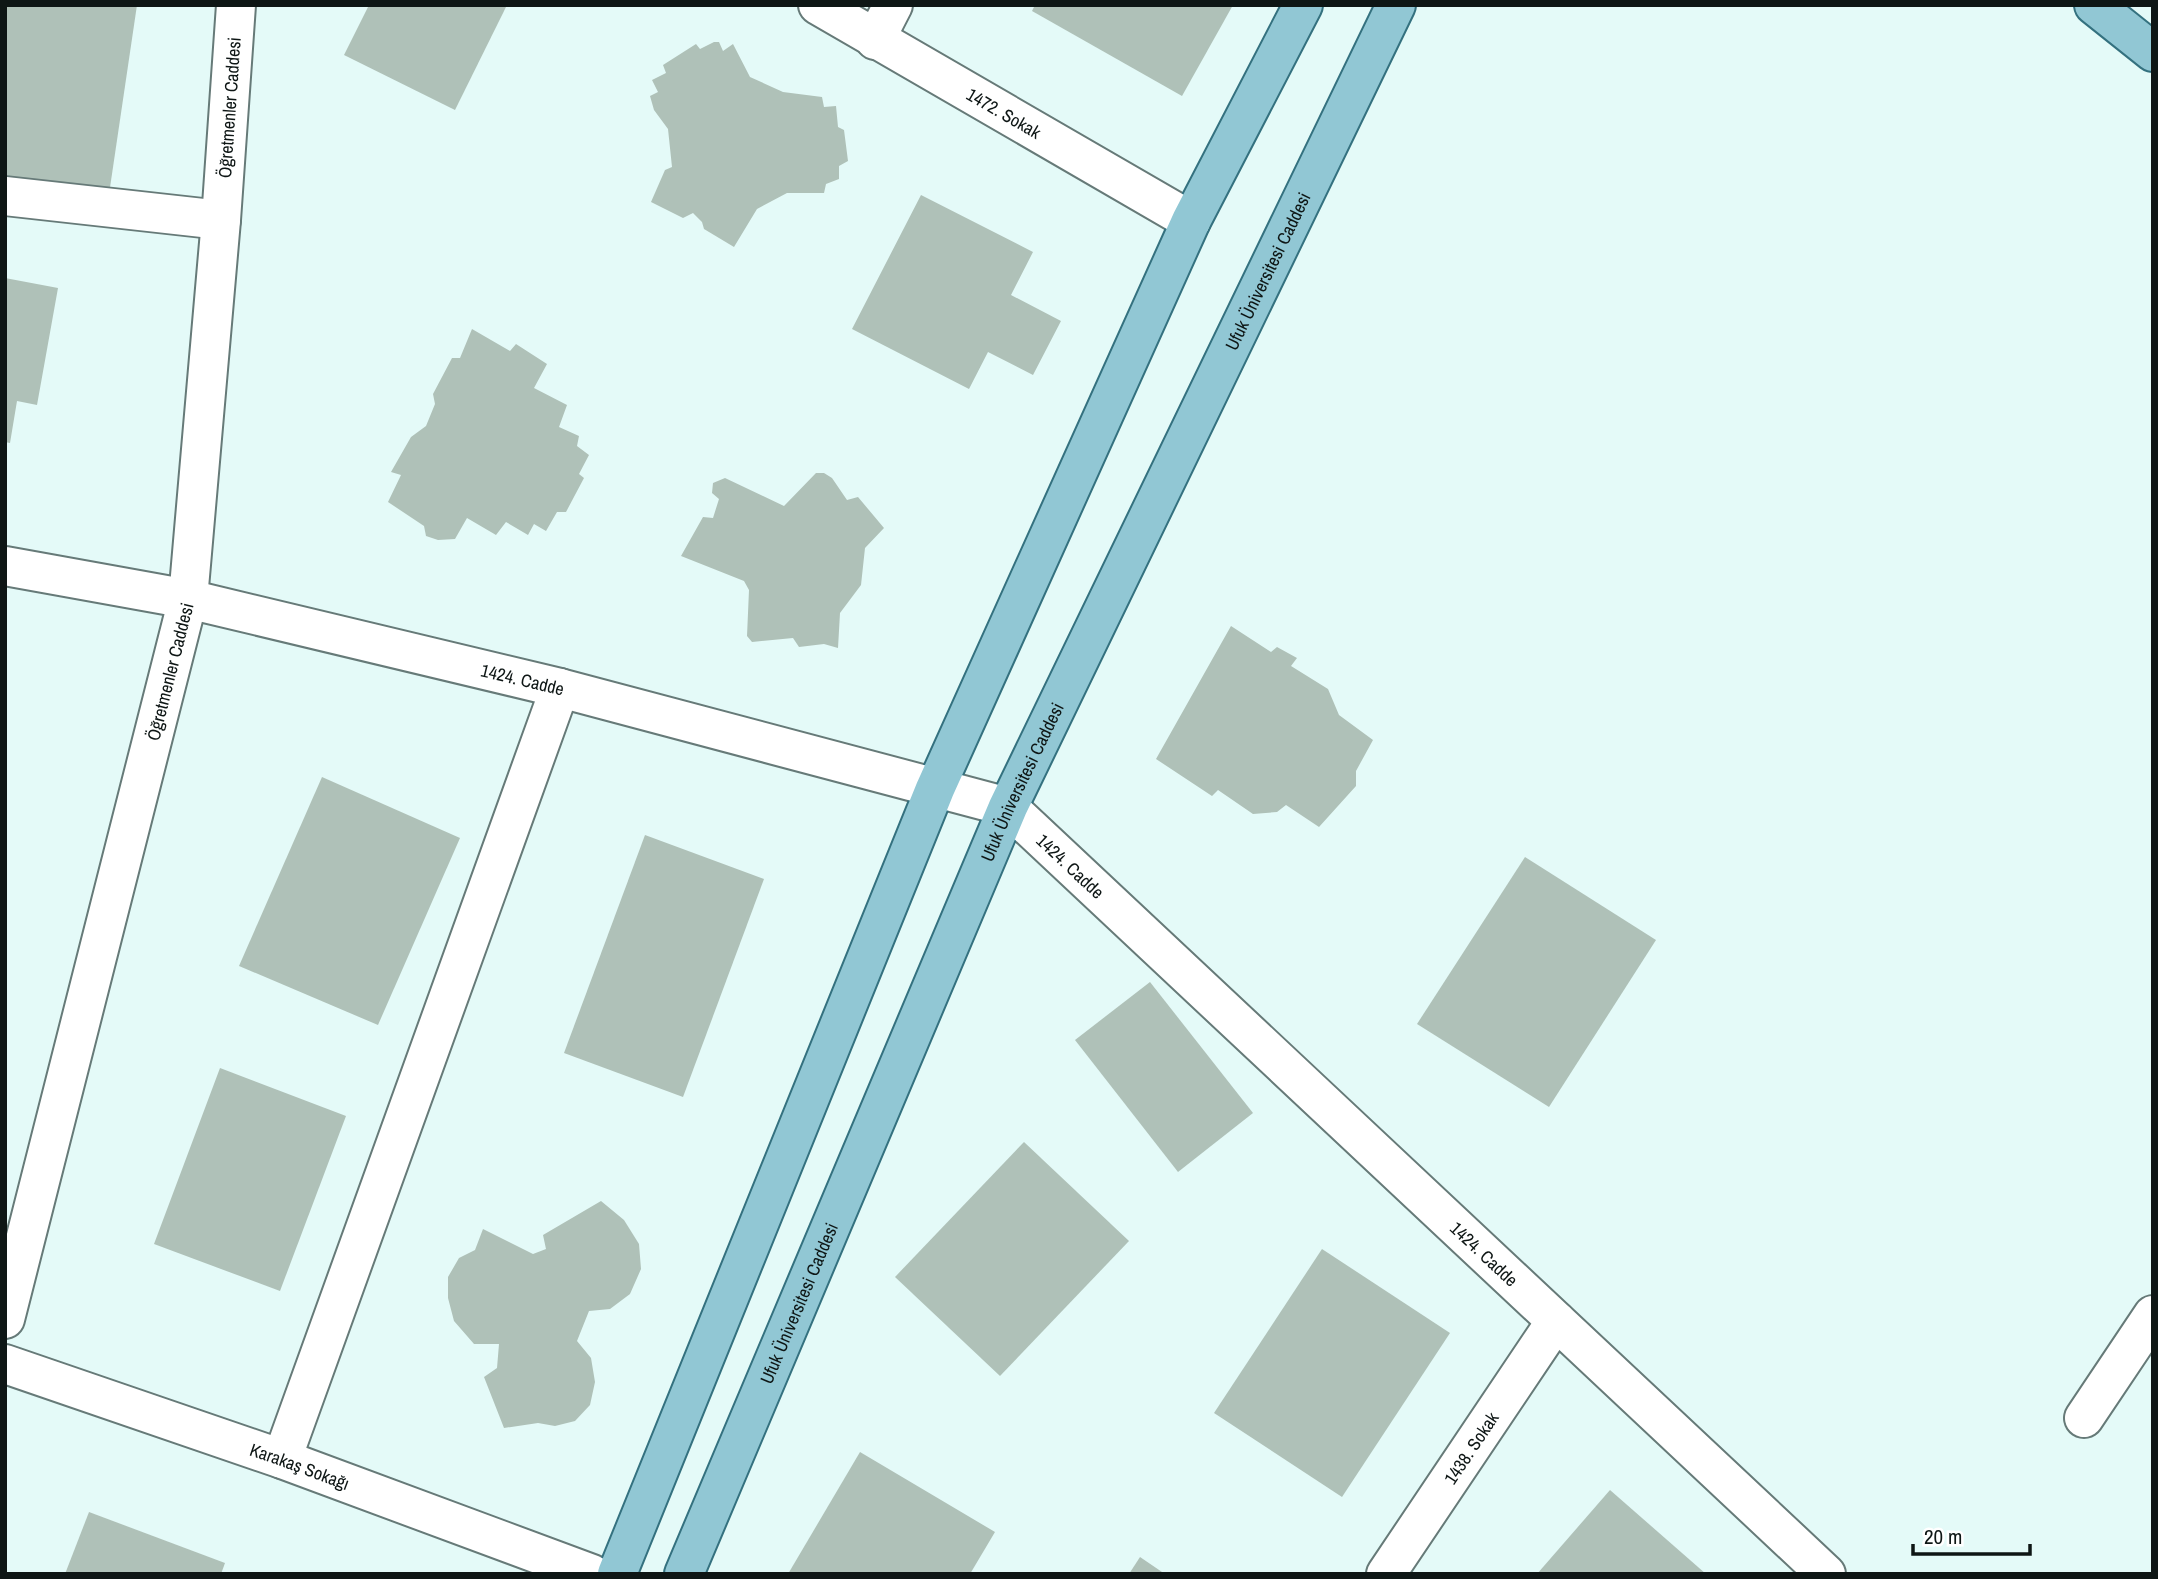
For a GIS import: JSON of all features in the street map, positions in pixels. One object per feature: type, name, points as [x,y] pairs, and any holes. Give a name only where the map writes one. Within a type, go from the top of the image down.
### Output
[{"type":"main road","points":[[617,1574],[935,789],[1191,221],[1303,5]]},
{"type":"main road","name":"Ufuk Üniversitesi Caddesi","points":[[684,1574],[1008,807],[1396,5]]},
{"type":"main road","points":[[2094,5],[2153,52]]},
{"type":"street","name":"Öğretmenler Caddesi","points":[[5,1319],[188,598],[221,220],[236,5]]},
{"type":"street","name":"1472. Sokak","points":[[818,5],[1191,221]]},
{"type":"street","points":[[875,40],[893,5]]},
{"type":"street","points":[[5,196],[221,220]]},
{"type":"street","name":"1424. Cadde","points":[[5,566],[188,598],[560,688],[1008,807],[1826,1574]]},
{"type":"street","points":[[282,1459],[560,688]]},
{"type":"street","points":[[2084,1418],[2153,1315]]},
{"type":"street","name":"1438. Sokak","points":[[1386,1574],[1556,1321]]},
{"type":"street","name":"Karakaş Sokağı","points":[[5,1364],[282,1459],[593,1574]]},
{"type":"building","points":[[6,5],[137,5],[108,201],[5,186]]},
{"type":"building","points":[[369,5],[507,5],[455,110],[344,55]]},
{"type":"building","points":[[1035,5],[1233,5],[1182,96],[1032,11]]},
{"type":"building","points":[[719,42],[723,51],[733,44],[750,77],[783,92],[822,97],[824,107],[836,106],[838,127],[844,130],[848,161],[839,166],[839,179],[826,184],[824,193],[787,193],[757,209],[734,247],[704,229],[702,222],[693,213],[683,218],[651,202],[665,170],[672,167],[668,129],[654,110],[650,96],[658,92],[652,80],[666,73],[663,65],[696,44],[700,49]]},
{"type":"building","points":[[921,195],[1033,252],[1011,295],[1061,321],[1033,375],[988,352],[969,389],[852,329]]},
{"type":"building","points":[[5,278],[58,288],[37,405],[17,401],[10,443],[5,442]]},
{"type":"building","points":[[472,329],[510,351],[516,344],[547,364],[534,388],[567,405],[559,427],[579,436],[577,446],[589,455],[579,474],[584,478],[566,512],[557,512],[546,531],[534,524],[528,535],[506,522],[496,535],[467,518],[455,539],[438,540],[426,536],[424,526],[388,502],[401,475],[391,472],[411,437],[426,426],[435,404],[433,394],[452,358],[460,358]]},
{"type":"building","points":[[816,473],[824,473],[832,478],[847,500],[858,497],[884,528],[865,548],[861,585],[840,613],[838,648],[824,644],[799,647],[793,638],[752,642],[747,636],[749,590],[744,581],[681,556],[703,517],[713,518],[719,499],[712,493],[713,483],[725,478],[784,506]]},
{"type":"building","points":[[1231,626],[1271,652],[1277,647],[1297,658],[1291,666],[1328,689],[1339,715],[1373,740],[1356,771],[1356,786],[1319,827],[1286,805],[1277,812],[1253,814],[1218,790],[1212,796],[1156,759]]},
{"type":"building","points":[[322,777],[460,838],[378,1025],[239,966]]},
{"type":"building","points":[[645,835],[764,879],[683,1097],[564,1053]]},
{"type":"building","points":[[1525,857],[1656,940],[1549,1107],[1417,1024]]},
{"type":"building","points":[[1150,982],[1253,1113],[1178,1172],[1075,1040]]},
{"type":"building","points":[[220,1068],[346,1116],[280,1291],[154,1244]]},
{"type":"building","points":[[1024,1142],[1129,1241],[1000,1376],[895,1277]]},
{"type":"building","points":[[601,1201],[624,1220],[639,1244],[641,1269],[630,1294],[610,1309],[589,1311],[577,1341],[591,1358],[595,1382],[590,1405],[575,1421],[555,1426],[538,1423],[504,1428],[484,1377],[497,1368],[499,1344],[474,1344],[454,1321],[448,1298],[448,1277],[459,1258],[475,1250],[483,1229],[533,1254],[546,1249],[543,1235]]},
{"type":"building","points":[[1322,1249],[1450,1333],[1342,1497],[1214,1413]]},
{"type":"building","points":[[860,1452],[995,1532],[970,1574],[788,1574]]},
{"type":"building","points":[[1610,1490],[1706,1574],[1537,1574]]},
{"type":"building","points":[[89,1512],[225,1563],[221,1574],[65,1574]]},
{"type":"building","points":[[1140,1557],[1165,1574],[1129,1574]]}]
